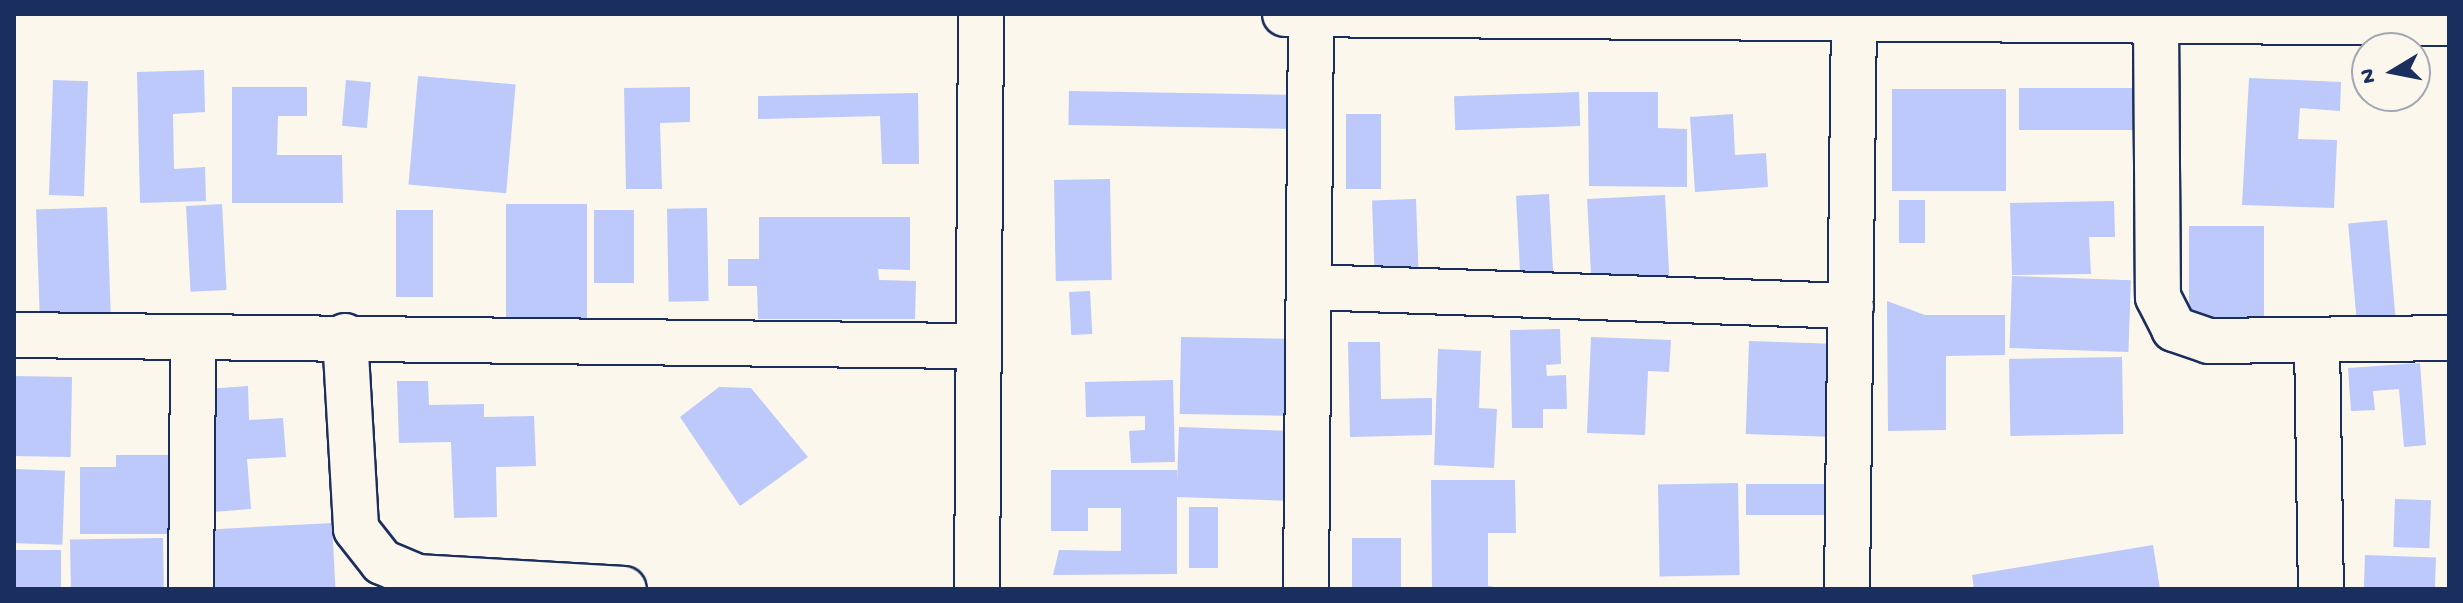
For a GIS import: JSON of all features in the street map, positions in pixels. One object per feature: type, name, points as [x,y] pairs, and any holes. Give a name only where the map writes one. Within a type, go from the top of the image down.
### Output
[{"type":"street","points":[[977,589],[976,346],[981,14]]},
{"type":"street","points":[[1285,14],[1854,19],[2089,17],[2156,21],[2449,23]]},
{"type":"street","points":[[1306,589],[1311,15]]},
{"type":"street","points":[[1847,589],[1854,19]]},
{"type":"street","points":[[2156,21],[2158,297],[2174,329],[2209,341],[2449,338]]},
{"type":"street","points":[[1309,287],[1851,306]]},
{"type":"street","points":[[14,335],[193,338],[345,336],[976,346]]},
{"type":"street","points":[[345,336],[356,529],[382,562],[417,577],[624,589]]},
{"type":"street","points":[[191,589],[193,338]]},
{"type":"street","points":[[2317,341],[2321,589]]},
{"type":"building","points":[[204,70],[205,112],[173,114],[174,169],[205,167],[206,201],[140,203],[137,72]]},
{"type":"building","points":[[418,76],[516,85],[506,193],[409,185]]},
{"type":"building","points":[[2249,78],[2341,82],[2340,111],[2300,108],[2298,139],[2337,140],[2334,208],[2242,205]]},
{"type":"building","points":[[53,80],[88,81],[84,196],[49,195]]},
{"type":"building","points":[[346,80],[371,82],[367,128],[342,126]]},
{"type":"building","points":[[232,87],[307,87],[307,116],[278,116],[277,155],[342,155],[343,203],[232,203]]},
{"type":"building","points":[[690,87],[690,122],[660,123],[662,189],[626,189],[624,88]]},
{"type":"building","points":[[2019,88],[2133,88],[2133,130],[2019,130]]},
{"type":"building","points":[[1892,89],[2006,89],[2006,191],[1892,191]]},
{"type":"building","points":[[1069,91],[1297,95],[1296,129],[1068,125]]},
{"type":"building","points":[[1579,92],[1580,126],[1455,130],[1454,96]]},
{"type":"building","points":[[1588,92],[1658,92],[1658,128],[1687,129],[1687,187],[1589,186]]},
{"type":"building","points":[[918,93],[919,164],[882,164],[880,116],[758,119],[758,96]]},
{"type":"building","points":[[1346,114],[1381,114],[1381,189],[1346,189]]},
{"type":"building","points":[[1733,114],[1735,155],[1766,153],[1768,187],[1695,192],[1690,117]]},
{"type":"building","points":[[1110,179],[1112,280],[1056,281],[1054,180]]},
{"type":"building","points":[[1549,194],[1554,283],[1521,285],[1516,196]]},
{"type":"building","points":[[1665,195],[1670,283],[1592,287],[1587,199]]},
{"type":"building","points":[[1416,199],[1419,282],[1375,283],[1372,201]]},
{"type":"building","points":[[1899,200],[1925,200],[1925,243],[1899,243]]},
{"type":"building","points":[[2114,201],[2115,237],[2089,237],[2091,274],[2012,275],[2010,203]]},
{"type":"building","points":[[222,204],[227,290],[191,292],[186,206]]},
{"type":"building","points":[[506,204],[587,204],[587,324],[506,324]]},
{"type":"building","points":[[107,207],[111,321],[40,323],[36,209]]},
{"type":"building","points":[[707,208],[709,301],[669,302],[667,209]]},
{"type":"building","points":[[396,210],[433,210],[433,297],[396,297]]},
{"type":"building","points":[[594,210],[634,210],[634,283],[594,283]]},
{"type":"building","points":[[759,217],[910,217],[910,270],[878,269],[879,280],[916,281],[915,319],[758,319],[757,286],[728,286],[728,259],[759,259]]},
{"type":"building","points":[[2387,220],[2395,316],[2357,319],[2348,223]]},
{"type":"building","points":[[2189,226],[2264,226],[2264,321],[2189,321]]},
{"type":"building","points":[[2012,276],[2131,280],[2128,352],[2009,348]]},
{"type":"building","points":[[1090,291],[1092,334],[1071,335],[1069,292]]},
{"type":"building","points":[[1887,301],[1925,315],[2005,315],[2005,355],[1946,356],[1946,430],[1888,431]]},
{"type":"building","points":[[1560,329],[1561,364],[1546,365],[1547,376],[1566,375],[1567,409],[1543,409],[1543,428],[1512,428],[1510,330]]},
{"type":"building","points":[[1181,337],[1297,339],[1296,416],[1180,414]]},
{"type":"building","points":[[1591,337],[1671,340],[1669,372],[1648,371],[1645,435],[1587,433]]},
{"type":"building","points":[[1749,341],[1831,344],[1828,437],[1746,434]]},
{"type":"building","points":[[1348,342],[1380,342],[1381,399],[1432,398],[1432,435],[1350,437]]},
{"type":"building","points":[[1438,349],[1481,351],[1479,408],[1497,409],[1494,468],[1434,465]]},
{"type":"building","points":[[2122,357],[2123,434],[2010,436],[2009,359]]},
{"type":"building","points":[[2420,363],[2426,445],[2404,447],[2399,389],[2373,391],[2375,410],[2351,411],[2348,368]]},
{"type":"building","points":[[14,376],[72,377],[71,457],[14,456]]},
{"type":"building","points":[[1173,380],[1175,462],[1131,463],[1129,431],[1145,430],[1145,416],[1086,417],[1085,382]]},
{"type":"building","points":[[397,381],[428,381],[429,405],[484,404],[484,417],[534,416],[536,466],[496,467],[497,517],[454,518],[451,442],[399,443]]},
{"type":"building","points":[[248,386],[249,420],[283,418],[286,457],[247,459],[251,509],[213,512],[206,389]]},
{"type":"building","points":[[719,387],[751,388],[808,457],[740,506],[680,417]]},
{"type":"building","points":[[1179,427],[1297,431],[1294,501],[1177,497]]},
{"type":"building","points":[[116,455],[170,455],[169,534],[80,534],[80,467],[116,467]]},
{"type":"building","points":[[14,469],[65,471],[62,545],[14,543]]},
{"type":"building","points":[[1051,470],[1177,470],[1177,574],[1053,575],[1059,550],[1121,551],[1121,508],[1088,508],[1088,531],[1051,531]]},
{"type":"building","points":[[1431,480],[1515,480],[1516,533],[1488,533],[1488,586],[1506,589],[1432,589]]},
{"type":"building","points":[[1738,483],[1740,575],[1660,576],[1658,484]]},
{"type":"building","points":[[1746,484],[1828,484],[1828,515],[1746,515]]},
{"type":"building","points":[[2395,499],[2431,500],[2429,548],[2393,547]]},
{"type":"building","points":[[1189,507],[1218,507],[1218,568],[1189,568]]},
{"type":"building","points":[[332,523],[335,589],[208,589],[205,530]]},
{"type":"building","points":[[163,538],[164,589],[71,589],[70,540]]},
{"type":"building","points":[[1352,538],[1401,538],[1401,589],[1352,589]]},
{"type":"building","points":[[2153,545],[2160,589],[1974,589],[1972,575]]},
{"type":"building","points":[[14,550],[61,550],[61,589],[14,589]]},
{"type":"building","points":[[2365,555],[2436,557],[2435,589],[2364,589]]}]
